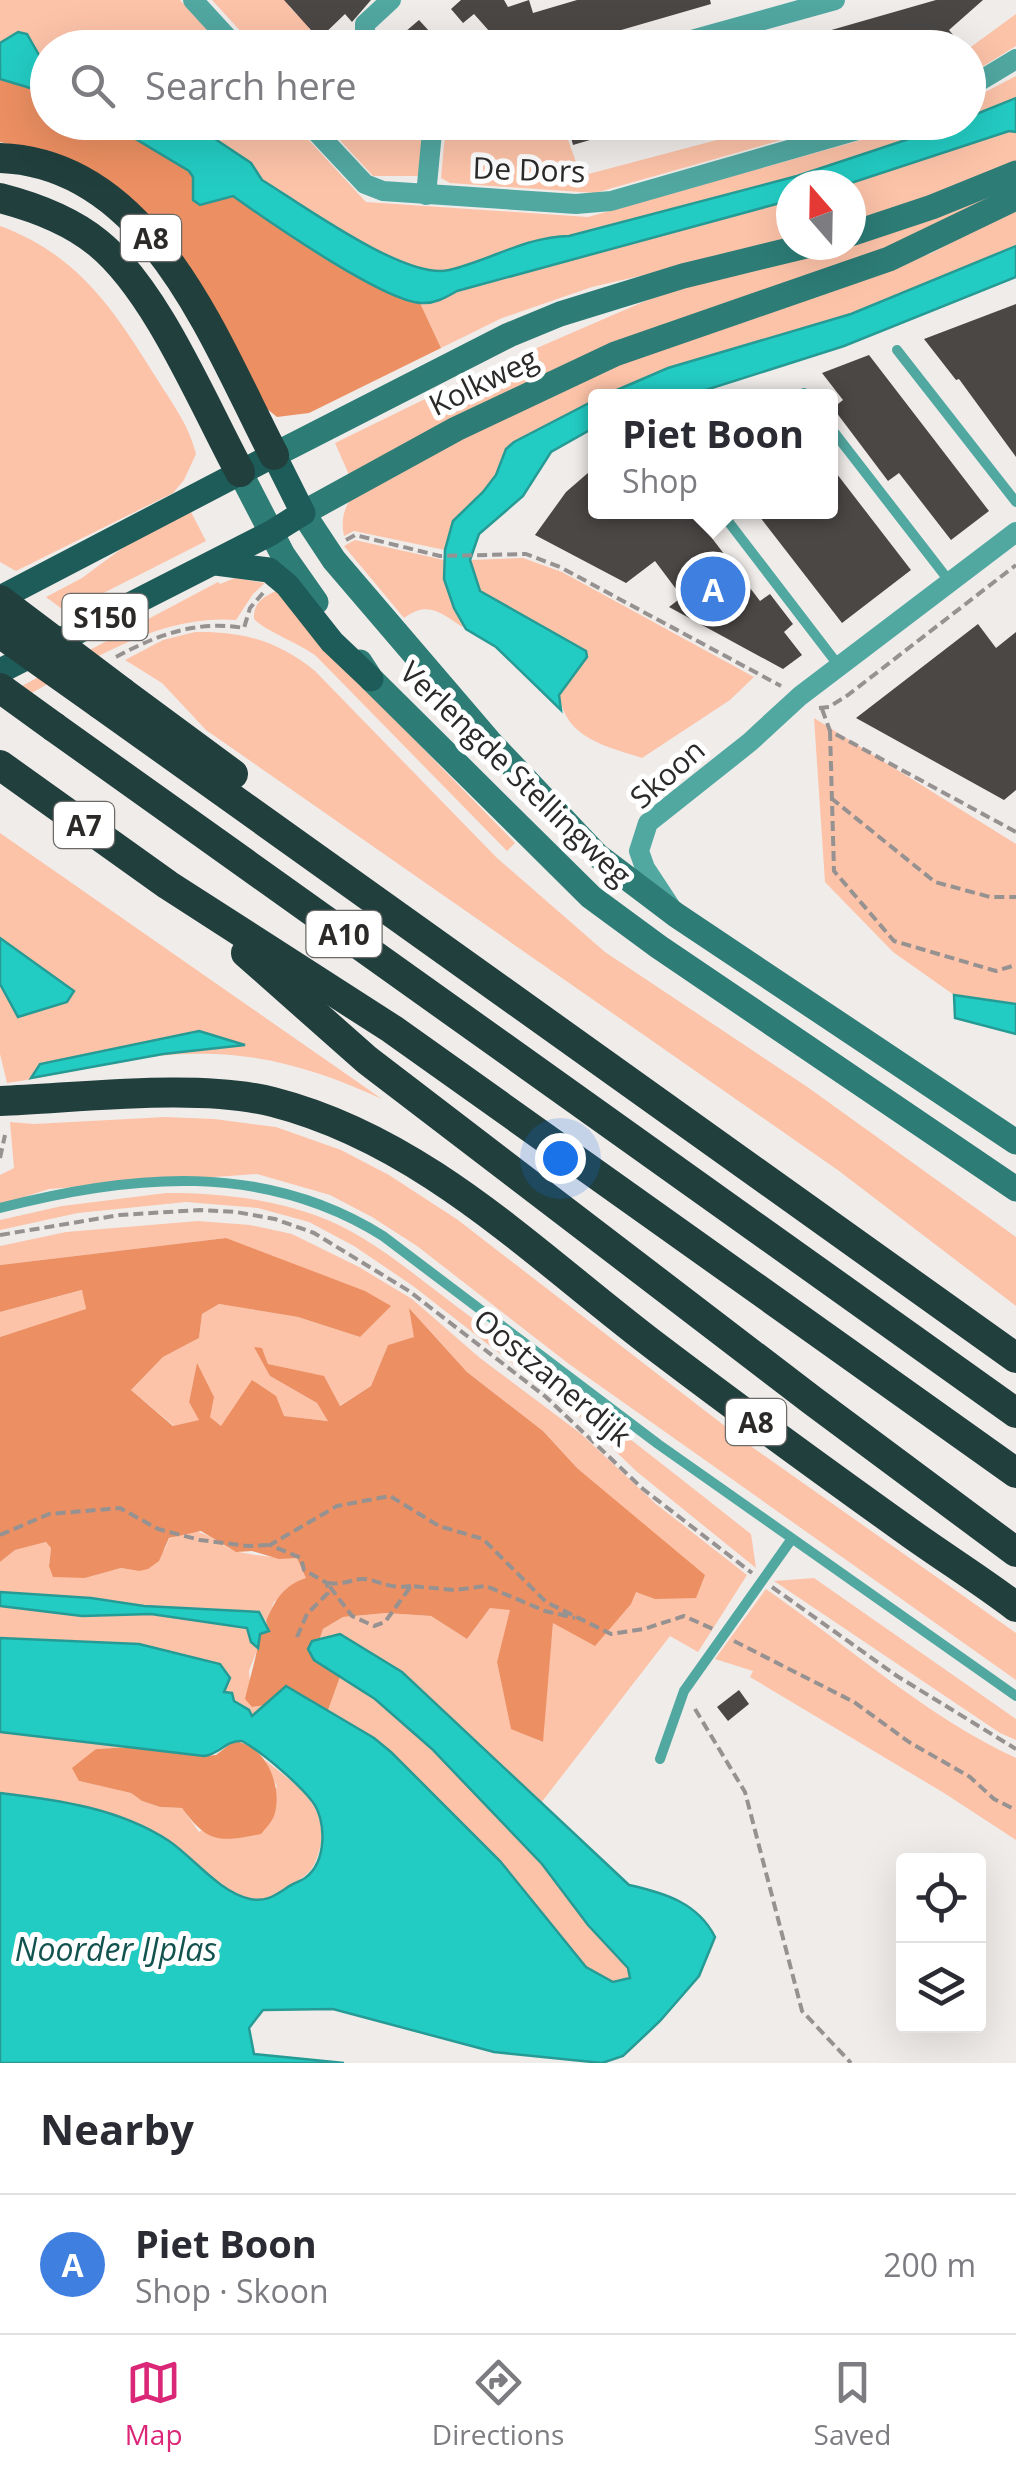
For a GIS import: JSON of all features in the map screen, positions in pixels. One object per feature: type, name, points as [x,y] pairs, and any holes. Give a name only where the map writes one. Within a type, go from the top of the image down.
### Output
[{"type":"highway","name":"A8","points":[[0,158],[42,165],[76,178],[114,202],[148,234],[196,306],[274,455]]},
{"type":"highway","name":"A8","points":[[0,198],[67,223],[98,243],[137,285],[240,472]]},
{"type":"highway","points":[[0,599],[111,698],[467,966],[1016,1358]]},
{"type":"highway","points":[[0,633],[111,698]]},
{"type":"highway","name":"A10","points":[[0,688],[1016,1413]]},
{"type":"highway","name":"A7","points":[[0,765],[168,886]]},
{"type":"highway","name":"A8","points":[[168,886],[367,1060],[1016,1552]]},
{"type":"highway","points":[[168,886],[392,1030],[1016,1473]]},
{"type":"highway","name":"A8","points":[[0,1102],[227,1096],[302,1110],[367,1136],[427,1170],[482,1209],[752,1419],[1016,1607]]},
{"type":"main road","points":[[866,229],[1016,173]]},
{"type":"main road","name":"Kolkweg","points":[[0,672],[271,533],[456,429],[615,354],[889,259],[1016,198]]},
{"type":"main road","name":"Kolkweg","points":[[0,599],[509,335],[560,314],[683,276],[776,253]]},
{"type":"main road","name":"Verlengde Stellingweg","points":[[274,455],[303,513],[334,560],[488,741],[598,856],[676,915],[1016,1142]]},
{"type":"main road","name":"Verlengde Stellingweg","points":[[240,472],[292,572],[372,679],[592,896],[659,947],[1016,1189]]},
{"type":"main road","points":[[211,562],[269,570],[287,586],[332,642],[372,679]]},
{"type":"street","points":[[193,0],[220,30]]},
{"type":"street","points":[[367,30],[366,24],[391,0]]},
{"type":"street","points":[[728,30],[835,0]]},
{"type":"street","points":[[986,77],[1016,59]]},
{"type":"street","name":"De Dors","points":[[324,140],[365,184],[383,191],[576,204],[611,201],[823,140]]},
{"type":"street","points":[[426,195],[431,140]]},
{"type":"street","name":"Skoon","points":[[676,915],[645,868],[639,851],[648,823],[750,742],[800,696],[1016,532]]},
{"type":"lane","points":[[897,350],[1016,502]]},
{"type":"lane","points":[[838,437],[950,582]]},
{"type":"lane","points":[[726,519],[839,666]]},
{"type":"lane","name":"Oostzanerdijk","points":[[0,1208],[82,1192],[204,1180],[276,1189],[339,1211],[383,1236],[791,1540],[1016,1696]]},
{"type":"lane","points":[[660,1759],[684,1691],[791,1540]]},
{"type":"path","points":[[440,556],[526,554],[560,567],[822,709],[830,731],[834,870],[894,941],[996,971],[1016,966]]},
{"type":"path","points":[[822,709],[848,695],[1016,565]]},
{"type":"path","points":[[830,731],[1016,832]]},
{"type":"path","points":[[831,798],[935,882],[990,896],[1016,897]]},
{"type":"path","points":[[0,1158],[5,1135]]},
{"type":"path","name":"Oostzanerdijk","points":[[0,1236],[120,1215],[200,1210],[275,1219],[314,1233],[408,1291],[546,1397],[644,1489],[762,1580],[898,1676],[1016,1749]]},
{"type":"path","points":[[270,1545],[337,1506],[390,1496],[438,1526],[483,1539],[546,1602],[611,1634],[644,1629],[684,1616],[723,1635],[854,1702],[908,1742],[970,1777],[994,1799],[1016,1810]]},
{"type":"path","points":[[0,1534],[49,1514],[120,1508],[158,1529],[200,1540],[270,1545],[301,1558],[304,1570],[327,1584],[352,1616],[374,1626],[385,1622],[410,1586]]},
{"type":"path","points":[[327,1584],[344,1586],[365,1578],[395,1589],[486,1586],[545,1612],[586,1621]]},
{"type":"path","points":[[297,1637],[307,1614],[328,1593],[327,1584]]},
{"type":"path","points":[[684,1691],[746,1792],[802,2010],[851,2063]]},
{"type":"shaded area","points":[[0,0],[180,0],[208,30],[30,30],[30,45],[19,32],[0,43]]},
{"type":"shaded area","points":[[212,0],[290,0],[289,6],[297,15],[300,12],[310,30],[239,30]]},
{"type":"shaded area","points":[[1016,14],[1016,46],[986,65],[986,36]]},
{"type":"shaded area","points":[[1016,76],[1016,98],[986,110],[986,92]]},
{"type":"shaded area","points":[[0,79],[30,88],[30,140],[137,140],[189,171],[193,177],[192,190],[208,204],[233,196],[347,272],[420,303],[441,348],[309,413],[277,417],[261,404],[224,338],[52,155],[0,142]]},
{"type":"shaded area","points":[[1016,132],[1016,163],[866,219],[866,178]]},
{"type":"shaded area","points":[[216,140],[309,140],[366,202],[588,217],[861,140],[906,140],[815,170],[776,170],[776,182],[569,236],[538,240],[449,270],[431,270],[382,253],[262,180],[251,163]]},
{"type":"shaded area","points":[[340,140],[424,140],[419,176],[373,176]]},
{"type":"shaded area","points":[[445,140],[568,140],[581,176],[717,140],[781,140],[595,193],[450,183],[441,178]]},
{"type":"shaded area","points":[[986,196],[1005,196],[866,256],[866,240]]},
{"type":"shaded area","points":[[776,204],[776,244],[592,287],[502,318],[441,348],[420,303],[441,300],[457,291]]},
{"type":"shaded area","points":[[1016,207],[1016,246],[851,314],[668,368],[619,389],[588,389],[588,404],[506,449],[496,475],[453,521],[445,550],[354,531],[344,536],[344,516],[352,497],[578,378],[932,253]]},
{"type":"shaded area","points":[[0,226],[52,252],[92,288],[125,330],[174,406],[196,454],[173,493],[16,571],[0,562]]},
{"type":"shaded area","points":[[790,260],[856,260],[350,477],[335,443],[470,377],[673,289]]},
{"type":"shaded area","points":[[191,512],[206,541],[66,612],[46,597],[82,578],[128,544]]},
{"type":"shaded area","points":[[355,540],[444,560],[450,596],[466,629],[429,609],[404,618],[344,546]]},
{"type":"shaded area","points":[[523,558],[562,572],[754,677],[730,700],[642,758],[590,738],[570,722],[559,695],[587,658],[586,651],[480,591],[470,560]]},
{"type":"shaded area","points":[[235,578],[265,583],[236,620],[180,624],[153,632],[26,696],[18,688],[218,582]]},
{"type":"shaded area","points":[[276,591],[515,843],[507,851],[316,656],[254,619],[260,601]]},
{"type":"shaded area","points":[[195,632],[229,633],[259,640],[287,652],[315,671],[497,858],[605,952],[806,1086],[1016,1237],[1016,1306],[839,1171],[206,730],[162,683],[125,660],[163,640]]},
{"type":"shaded area","points":[[814,718],[1016,844],[1016,1004],[954,995],[893,952],[825,882]]},
{"type":"shaded area","points":[[0,833],[382,1099],[300,1068],[218,1054],[159,1056],[7,1083],[0,1054],[0,984],[18,1017],[60,981],[0,938]]},
{"type":"shaded area","points":[[165,1117],[276,1127],[341,1150],[389,1175],[458,1220],[752,1447],[1016,1633],[1016,1680],[569,1364],[417,1246],[330,1195],[257,1174],[49,1189],[0,1205],[0,1175],[14,1168],[10,1122]]},
{"type":"shaded area","points":[[166,1193],[270,1202],[310,1213],[366,1240],[751,1534],[756,1568],[636,1471],[576,1413],[413,1286],[354,1246],[309,1222],[258,1208],[186,1202],[78,1213],[0,1230],[0,1220],[62,1206]]},
{"type":"shaded area","points":[[198,1221],[250,1225],[292,1234],[412,1299],[480,1358],[580,1433],[656,1504],[747,1575],[698,1652],[670,1636],[541,1803],[402,1672],[340,1634],[320,1638],[323,1629],[343,1617],[386,1613],[431,1616],[467,1639],[490,1608],[512,1607],[497,1662],[511,1728],[542,1742],[553,1623],[578,1469],[543,1431],[467,1372],[410,1309],[415,1337],[388,1345],[371,1386],[339,1406],[324,1377],[268,1364],[262,1348],[270,1376],[317,1403],[329,1421],[284,1416],[222,1427],[210,1417],[197,1364],[189,1402],[200,1420],[174,1426],[131,1390],[163,1357],[199,1338],[202,1314],[219,1304],[298,1317],[360,1337],[226,1238],[0,1265],[0,1246],[66,1232]]},
{"type":"shaded area","points":[[226,1238],[365,1291],[391,1306],[360,1337],[298,1317],[219,1304],[202,1314],[199,1338],[163,1357],[131,1390],[173,1426],[199,1420],[189,1402],[197,1363],[214,1397],[210,1417],[221,1426],[252,1380],[276,1396],[284,1416],[328,1421],[317,1403],[270,1376],[254,1347],[262,1348],[268,1364],[324,1376],[340,1406],[371,1386],[388,1345],[414,1337],[409,1308],[467,1372],[543,1431],[578,1469],[705,1575],[696,1598],[655,1599],[636,1592],[631,1604],[595,1646],[553,1623],[543,1742],[511,1729],[497,1662],[510,1610],[490,1608],[467,1639],[431,1616],[386,1613],[343,1617],[312,1641],[314,1660],[340,1677],[328,1710],[286,1686],[266,1705],[252,1707],[245,1699],[260,1633],[269,1631],[266,1621],[281,1594],[306,1578],[297,1558],[236,1552],[201,1531],[169,1538],[159,1561],[139,1571],[121,1568],[85,1578],[53,1577],[49,1566],[51,1548],[46,1542],[15,1550],[0,1562],[0,1337],[86,1309],[82,1290],[0,1312],[0,1265]]},
{"type":"shaded area","points":[[83,1290],[86,1310],[0,1337],[0,1312]]},
{"type":"shaded area","points":[[189,1531],[207,1535],[238,1552],[297,1558],[307,1579],[274,1602],[266,1621],[259,1612],[0,1592],[0,1562],[15,1550],[46,1542],[51,1548],[49,1565],[85,1578],[121,1568],[139,1571],[165,1549],[169,1539]]},
{"type":"shaded area","points":[[814,1578],[1016,1719],[1016,1740],[774,1581]]},
{"type":"shaded area","points":[[766,1589],[919,1701],[1016,1758],[1016,1840],[750,1677],[753,1671],[715,1659]]},
{"type":"shaded area","points":[[0,1606],[82,1616],[151,1614],[247,1628],[251,1642],[258,1648],[249,1671],[252,1707],[266,1705],[252,1717],[249,1710],[223,1692],[220,1664],[139,1644],[0,1638]]},
{"type":"shaded area","points":[[340,1677],[391,1711],[432,1749],[542,1864],[588,1925],[628,1968],[630,1978],[613,1982],[587,1967],[500,1861],[391,1752],[328,1710]]},
{"type":"shaded area","points":[[0,1732],[133,1747],[96,1749],[79,1781],[131,1793],[160,1807],[182,1808],[199,1832],[277,1787],[265,1760],[299,1788],[316,1809],[322,1835],[315,1863],[306,1875],[272,1897],[244,1897],[142,1825],[90,1808],[0,1793]]},
{"type":"shaded area","points":[[234,1741],[255,1750],[274,1779],[275,1813],[261,1834],[216,1837],[200,1828],[182,1808],[160,1807],[131,1793],[79,1781],[72,1768],[96,1749],[133,1747],[204,1756],[216,1755]]},
{"type":"water","points":[[18,32],[27,34],[30,88],[0,79],[0,43]]},
{"type":"water","points":[[1016,98],[1016,132],[986,139],[986,110]]},
{"type":"water","points":[[137,140],[216,140],[251,163],[262,180],[354,238],[408,264],[431,270],[449,270],[538,240],[569,236],[776,182],[776,204],[421,303],[403,299],[354,275],[233,196],[200,205],[193,200],[193,177],[189,171]]},
{"type":"water","points":[[906,140],[982,140],[866,178],[866,170],[815,170]]},
{"type":"water","points":[[1016,246],[1016,277],[844,346],[709,389],[619,389],[668,368],[851,314]]},
{"type":"water","points":[[588,404],[588,431],[551,452],[523,496],[479,534],[470,560],[480,591],[586,651],[587,657],[559,695],[561,710],[496,647],[466,629],[444,579],[445,550],[453,521],[483,492],[496,475],[506,449]]},
{"type":"water","points":[[0,938],[74,991],[67,1002],[18,1017],[0,984]]},
{"type":"water","points":[[954,995],[1016,1004],[1016,1034],[955,1018]]},
{"type":"water","points":[[199,1031],[245,1045],[163,1054],[31,1078],[40,1064]]},
{"type":"water","points":[[0,1592],[259,1612],[269,1631],[260,1634],[258,1648],[251,1642],[247,1628],[151,1614],[82,1616],[0,1606]]},
{"type":"water","name":"Noorder IJplas","points":[[340,1634],[402,1672],[629,1885],[668,1896],[699,1916],[715,1937],[699,1976],[623,2056],[602,2063],[494,2052],[333,2009],[263,2010],[249,2028],[254,2054],[344,2063],[0,2063],[0,1793],[66,1803],[130,1821],[169,1841],[228,1889],[255,1900],[272,1896],[312,1871],[321,1852],[322,1829],[317,1809],[298,1785],[242,1741],[204,1756],[0,1732],[0,1638],[139,1644],[220,1664],[230,1678],[224,1692],[232,1693],[234,1701],[252,1716],[286,1686],[391,1752],[500,1861],[586,1967],[613,1982],[630,1978],[628,1968],[588,1925],[542,1864],[432,1749],[375,1699],[314,1660],[308,1649],[312,1641]]},
{"type":"building","points":[[284,0],[371,0],[352,22],[345,14],[328,30],[311,30]]},
{"type":"building","points":[[461,0],[504,0],[508,7],[529,0],[533,13],[577,0],[710,0],[711,4],[621,30],[488,30],[474,14],[463,23],[451,9]]},
{"type":"building","points":[[936,0],[983,0],[949,30],[831,30]]},
{"type":"building","points":[[419,20],[428,30],[407,30]]},
{"type":"building","points":[[1016,304],[1016,457],[959,379],[924,339]]},
{"type":"building","points":[[869,355],[989,511],[951,540],[899,473],[888,481],[838,415],[838,404],[843,400],[822,373]]},
{"type":"building","points":[[588,473],[588,519],[697,519],[760,601],[770,594],[793,624],[784,632],[802,655],[783,669],[669,607],[682,597],[655,561],[626,583],[535,535],[566,492]]},
{"type":"building","points":[[838,475],[911,570],[842,623],[761,519],[838,519]]},
{"type":"building","points":[[978,624],[996,648],[1016,632],[1016,790],[1004,800],[856,718]]},
{"type":"building","points":[[739,1690],[749,1704],[728,1721],[717,1707]]},
{"type":"place","name":"Piet Boon","points":[[713,589]]}]
